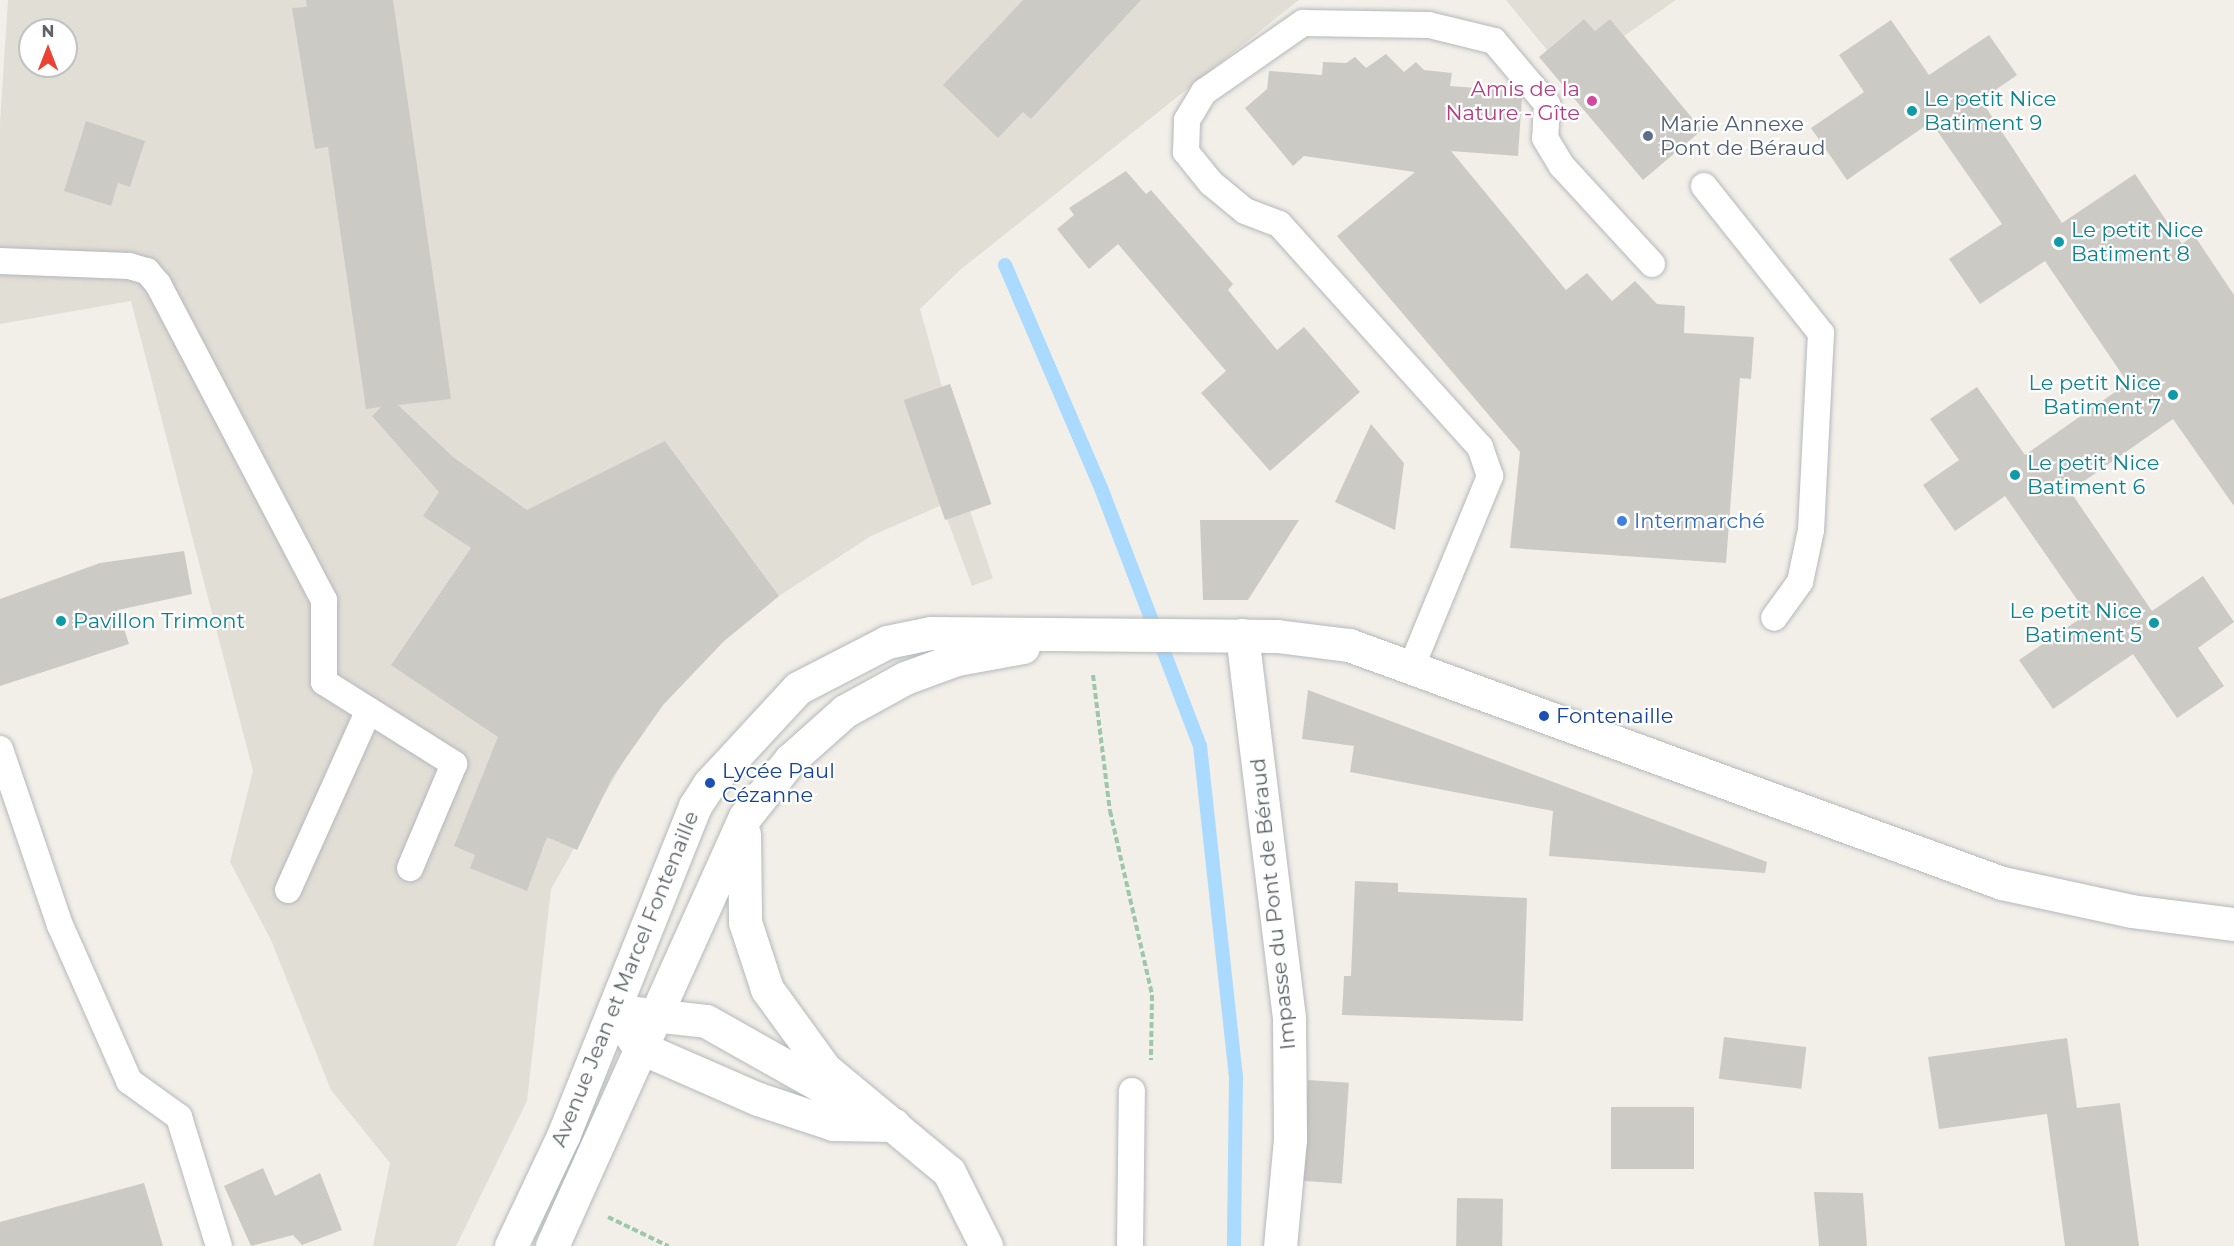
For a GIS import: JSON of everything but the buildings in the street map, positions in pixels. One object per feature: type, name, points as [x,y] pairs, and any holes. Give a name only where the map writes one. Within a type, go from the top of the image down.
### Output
[{"type":"main road","name":"Avenue Jean et Marcel Fontenaille","points":[[511,1246],[614,1011],[695,806],[755,728],[798,688],[887,642],[931,633],[1233,635],[1349,645],[2002,883],[2131,911],[2234,924]]},
{"type":"main road","name":"Avenue Jean et Marcel Fontenaille","points":[[552,1246],[639,1047],[745,817],[790,760],[846,711],[905,678],[957,659],[1093,635]]},
{"type":"main road","name":"Impasse du Pont de Béraud","points":[[1233,635],[1289,1019],[1290,1139],[1280,1246]]},
{"type":"main road","points":[[745,817],[745,922],[767,989],[825,1069],[949,1172],[986,1246]]},
{"type":"main road","name":"Avenue Jean et Marcel Fontenaille","points":[[1911,850],[2021,876],[2153,899],[2234,905]]},
{"type":"main road","points":[[614,1011],[706,1021],[894,1125]]},
{"type":"main road","points":[[614,1011],[639,1047],[758,1099],[833,1124],[894,1125]]},
{"type":"lane","points":[[1412,668],[1490,476],[1480,447],[1279,224],[1245,211],[1211,183],[1186,152],[1187,120],[1204,92],[1303,23],[1429,25],[1494,41],[1547,104],[1545,138],[1562,166],[1652,264]]},
{"type":"lane","points":[[1704,186],[1821,333],[1811,530],[1800,582],[1774,618]]},
{"type":"lane","points":[[0,261],[129,266],[147,271],[158,284],[324,600],[324,681],[454,764],[410,868]]},
{"type":"lane","points":[[288,890],[369,710]]},
{"type":"lane","points":[[0,749],[60,926],[129,1081],[179,1117],[219,1246]]},
{"type":"lane","points":[[1130,1246],[1132,1091]]},
{"type":"path","points":[[1093,706],[1152,995],[1151,1072]]},
{"type":"path","points":[[573,1198],[668,1246]]},
{"type":"shaded area","points":[[8,0],[1299,0],[960,270],[920,309],[942,387],[950,384],[991,504],[970,511],[993,578],[972,586],[942,505],[871,536],[779,596],[724,641],[663,705],[631,748],[551,889],[527,1101],[456,1246],[373,1246],[390,1163],[331,1090],[271,940],[230,862],[253,771],[131,301],[0,324],[0,123]]},
{"type":"shaded area","points":[[1506,0],[1676,0],[1624,36],[1610,19],[1595,31],[1584,19],[1547,50]]},
{"type":"waterway","points":[[1005,265],[1101,488],[1200,746],[1236,1076],[1234,1246]]},
{"type":"place","name":"Amis de la Nature - Gîte","points":[[1592,101]]},
{"type":"place","name":"Le petit Nice Batiment 9","points":[[1912,111]]},
{"type":"place","name":"Marie Annexe Pont de Béraud","points":[[1648,136]]},
{"type":"place","name":"Le petit Nice Batiment 8","points":[[2059,242]]},
{"type":"place","name":"Le petit Nice Batiment 7","points":[[2173,395]]},
{"type":"place","name":"Le petit Nice Batiment 6","points":[[2015,475]]},
{"type":"place","name":"Intermarché","points":[[1622,521]]},
{"type":"place","name":"Pavillon Trimont","points":[[61,621]]},
{"type":"place","name":"Le petit Nice Batiment 5","points":[[2154,623]]},
{"type":"place","name":"Fontenaille","points":[[1544,716]]},
{"type":"place","name":"Lycée Paul Cézanne","points":[[710,783]]}]
